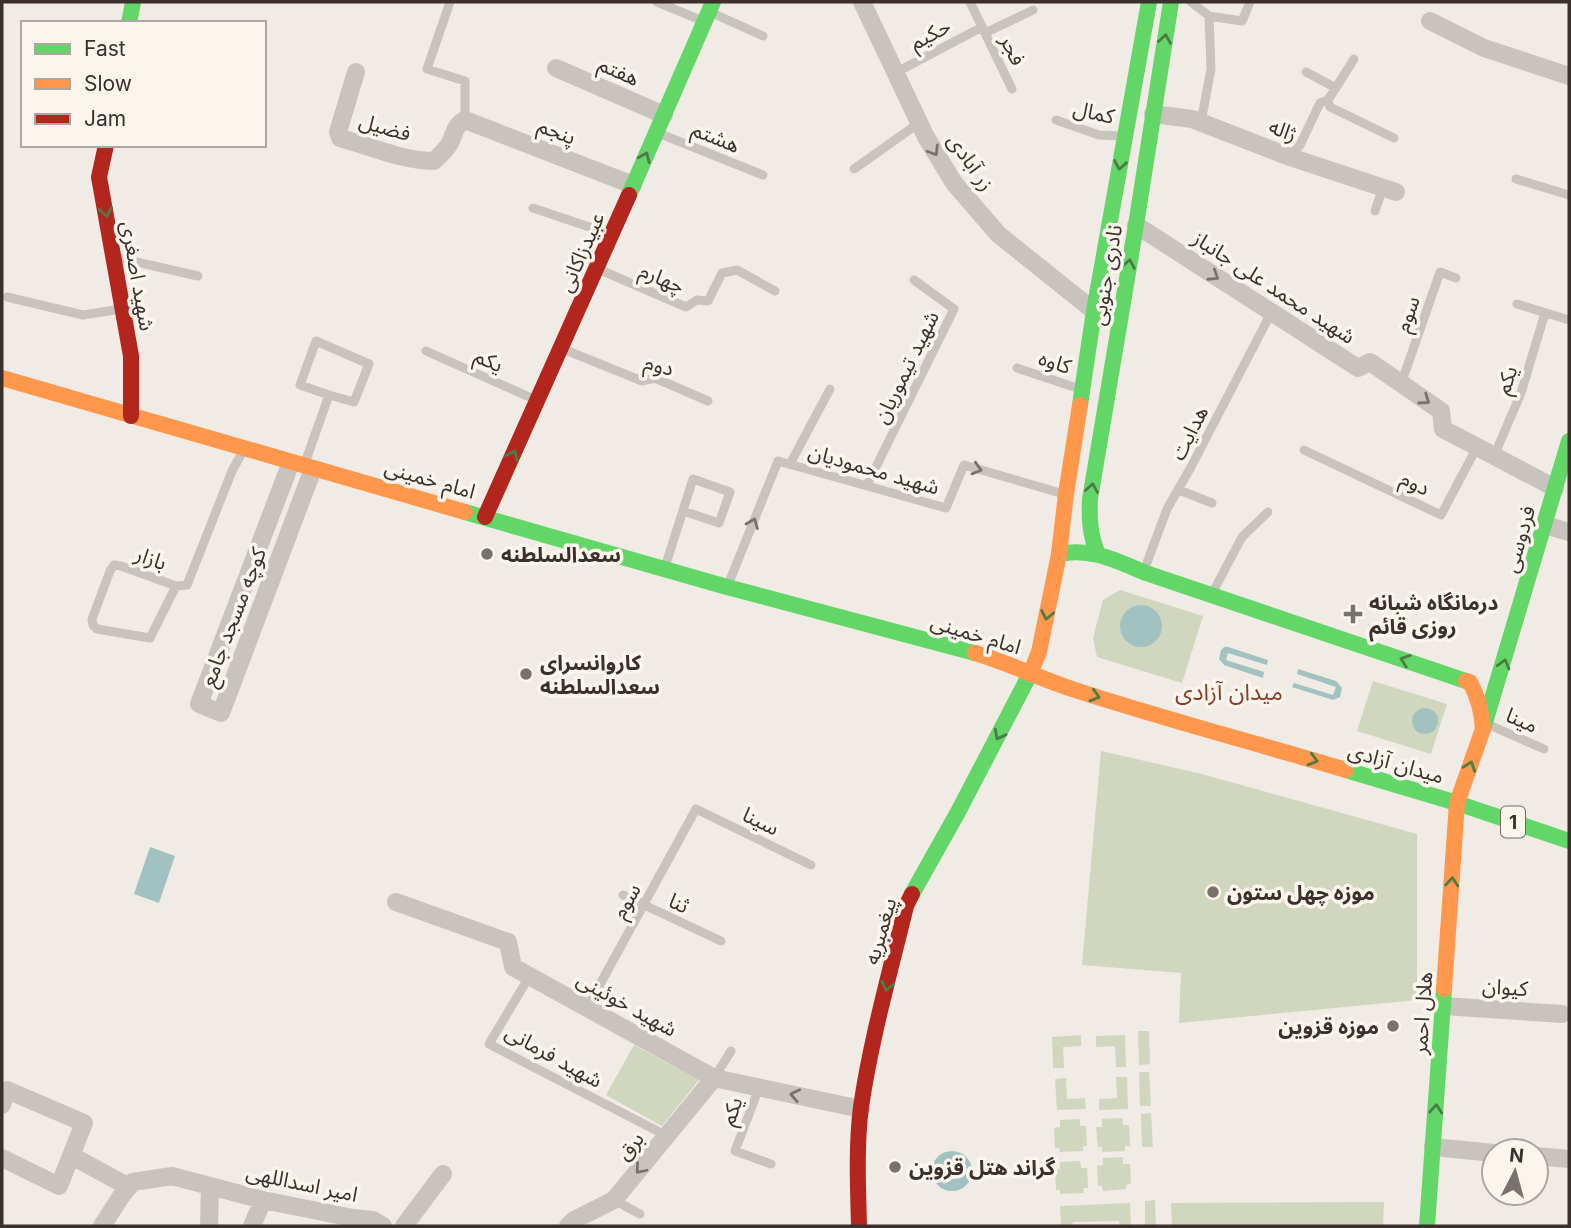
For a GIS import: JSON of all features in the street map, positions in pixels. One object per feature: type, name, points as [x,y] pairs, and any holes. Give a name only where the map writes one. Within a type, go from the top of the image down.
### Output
[{"type":"main road","points":[[129,21],[133,2]]},
{"type":"main road","name":"نادری جنوبی","points":[[1059,554],[1094,310],[1149,2]]},
{"type":"main road","name":"نادری جنوبی","points":[[1098,554],[1091,539],[1088,522],[1090,499],[1171,2]]},
{"type":"main road","name":"عبیدزاکانی","points":[[485,517],[709,12]]},
{"type":"main road","name":"شهید اصغری","points":[[106,147],[99,177],[131,356],[131,416]]},
{"type":"main road","name":"امام خمینی","points":[[2,378],[301,471],[992,673],[1030,674]]},
{"type":"main road","name":"امام خمینی","points":[[2,388],[242,452]]},
{"type":"main road","name":"فردوسی","points":[[1484,726],[1569,441]]},
{"type":"main road","name":"امام خمینی","points":[[301,471],[485,517],[727,587],[996,659],[1030,674]]},
{"type":"main road","points":[[1061,536],[1077,541],[1090,535]]},
{"type":"main road","points":[[1030,674],[1039,652],[1059,554],[1075,550],[1098,554],[1470,682],[1481,707],[1484,726]]},
{"type":"main road","name":"میدان آزادی","points":[[1030,674],[1457,803],[1484,726]]},
{"type":"main road","name":"پیغمبریه","points":[[859,1226],[861,1109],[872,1048],[906,906],[1030,674]]},
{"type":"main road","name":"1","points":[[1457,803],[1569,841]]},
{"type":"main road","name":"هلال احمر","points":[[1427,1226],[1457,803]]},
{"type":"street","name":"زر آبادی","points":[[862,2],[926,137],[954,183],[998,234],[1094,310]]},
{"type":"street","points":[[1430,21],[1484,48],[1569,76]]},
{"type":"street","name":"هفتم","points":[[556,68],[664,115]]},
{"type":"street","name":"فضیل","points":[[356,72],[338,132],[340,138],[408,158],[434,161],[451,141],[458,124],[465,120]]},
{"type":"street","name":"ژاله","points":[[1153,114],[1192,119],[1290,157],[1390,190]]},
{"type":"street","name":"پنجم","points":[[465,120],[633,186]]},
{"type":"street","name":"شهید محمد علی جانباز","points":[[1136,225],[1358,369],[1370,362],[1441,411],[1443,429],[1555,488]]},
{"type":"street","name":"کوچه مسجد جامع","points":[[301,471],[221,713],[199,704],[301,471]]},
{"type":"street","points":[[1545,525],[1569,532]]},
{"type":"street","name":"شهید خوئینی","points":[[396,902],[508,942],[513,967],[714,1078],[861,1109]]},
{"type":"street","name":"کیوان","points":[[1444,1006],[1562,1014]]},
{"type":"street","name":"برق","points":[[568,1226],[574,1220],[614,1200],[714,1078]]},
{"type":"street","points":[[2,1105],[8,1090],[84,1123],[59,1186],[2,1158]]},
{"type":"street","points":[[1433,1147],[1480,1152]]},
{"type":"street","points":[[72,1156],[129,1187],[102,1226]]},
{"type":"street","points":[[1550,1157],[1569,1159]]},
{"type":"street","points":[[404,1226],[443,1174]]},
{"type":"street","name":"امیر اسداللهی","points":[[129,1187],[132,1182],[172,1176],[263,1200],[373,1220],[383,1226]]},
{"type":"street","points":[[209,1226],[210,1186]]},
{"type":"street","points":[[252,1226],[263,1200]]},
{"type":"lane","points":[[450,2],[427,68],[465,81],[465,120]]},
{"type":"lane","points":[[657,2],[709,12],[763,36]]},
{"type":"lane","name":"فجر","points":[[970,2],[1013,89]]},
{"type":"lane","points":[[1191,2],[1209,16],[1242,21],[1250,2]]},
{"type":"lane","name":"حکیم","points":[[895,73],[983,30],[1033,10]]},
{"type":"lane","points":[[1201,122],[1211,69],[1209,16]]},
{"type":"lane","points":[[1290,157],[1300,145],[1320,103],[1328,100],[1354,58]]},
{"type":"lane","points":[[1306,72],[1336,88]]},
{"type":"lane","points":[[1328,100],[1330,107],[1394,138]]},
{"type":"lane","name":"کمال","points":[[1056,120],[1100,135],[1125,136]]},
{"type":"lane","points":[[854,169],[919,123]]},
{"type":"lane","name":"هشتم","points":[[656,132],[763,175]]},
{"type":"lane","points":[[1516,179],[1569,195]]},
{"type":"lane","points":[[1375,211],[1390,190]]},
{"type":"lane","points":[[533,208],[612,234]]},
{"type":"lane","points":[[113,256],[198,276]]},
{"type":"lane","name":"چهارم","points":[[597,269],[686,307],[697,300],[708,301],[722,273],[737,270],[775,291]]},
{"type":"lane","name":"سوم","points":[[1401,384],[1440,272],[1456,278]]},
{"type":"lane","name":"شهید تیموریان","points":[[867,485],[954,309],[914,280]]},
{"type":"lane","points":[[7,297],[83,315],[123,309]]},
{"type":"lane","points":[[1517,304],[1569,320]]},
{"type":"lane","name":"هدایت","points":[[1144,572],[1167,509],[1271,313]]},
{"type":"lane","name":"یکم","points":[[1494,456],[1521,393],[1545,313]]},
{"type":"lane","points":[[316,341],[369,364],[354,402],[329,395],[300,385],[316,341]]},
{"type":"lane","name":"دوم","points":[[561,349],[642,381],[655,378],[708,401]]},
{"type":"lane","name":"یکم","points":[[426,351],[538,401]]},
{"type":"lane","name":"کاوه","points":[[1017,368],[1082,390]]},
{"type":"lane","points":[[790,464],[830,388]]},
{"type":"lane","points":[[301,471],[329,395]]},
{"type":"lane","name":"دوم","points":[[1304,450],[1441,515],[1477,447]]},
{"type":"lane","name":"بازار","points":[[176,586],[150,638],[97,629],[93,625],[92,620],[114,565],[176,586],[187,585],[242,452]]},
{"type":"lane","name":"شهید محمودیان","points":[[727,587],[778,461],[946,508],[964,465],[1066,494]]},
{"type":"lane","points":[[664,569],[693,479],[730,492],[719,523],[683,511]]},
{"type":"lane","points":[[1179,490],[1212,503]]},
{"type":"lane","points":[[1211,595],[1242,537],[1268,513]]},
{"type":"lane","name":"مینا","points":[[1484,726],[1544,749]]},
{"type":"lane","name":"سوم","points":[[587,1009],[696,809]]},
{"type":"lane","name":"سینا","points":[[696,809],[811,865]]},
{"type":"lane","name":"ثنا","points":[[623,895],[721,941]]},
{"type":"lane","name":"شهید فرمانی","points":[[529,977],[489,1044],[667,1136]]},
{"type":"lane","points":[[714,1078],[731,1051]]},
{"type":"lane","name":"یکم","points":[[759,1088],[735,1152],[771,1164]]},
{"type":"lane","points":[[614,1200],[640,1214]]},
{"type":"green space","points":[[1120,590],[1203,616],[1182,683],[1097,657],[1093,638],[1103,600]]},
{"type":"green space","points":[[1373,681],[1447,704],[1431,754],[1357,731]],"holes":[[[1436,714],[1438,722],[1423,734],[1416,730]]]},
{"type":"green space","points":[[1101,751],[1202,774],[1417,834],[1417,1000],[1179,1023],[1181,973],[1082,965]]},
{"type":"green space","points":[[1138,1031],[1149,1031],[1150,1064],[1139,1065]]},
{"type":"green space","points":[[1081,1035],[1081,1046],[1063,1047],[1064,1068],[1053,1068],[1052,1037]]},
{"type":"green space","points":[[1125,1035],[1126,1067],[1116,1067],[1115,1046],[1096,1047],[1096,1036]]},
{"type":"green space","points":[[634,1045],[699,1080],[662,1126],[606,1095]]},
{"type":"green space","points":[[1139,1072],[1149,1072],[1151,1106],[1140,1106]]},
{"type":"green space","points":[[1116,1077],[1127,1077],[1128,1109],[1099,1110],[1099,1099],[1117,1098]]},
{"type":"green space","points":[[1066,1078],[1067,1099],[1085,1098],[1086,1109],[1057,1110],[1055,1079]]},
{"type":"green space","points":[[1151,1113],[1153,1147],[1142,1147],[1141,1114]]},
{"type":"green space","points":[[1122,1118],[1123,1125],[1129,1125],[1130,1146],[1125,1146],[1125,1151],[1102,1152],[1102,1147],[1098,1147],[1096,1127],[1102,1127],[1102,1119]]},
{"type":"green space","points":[[1080,1119],[1080,1126],[1086,1126],[1087,1146],[1083,1146],[1083,1151],[1060,1152],[1059,1148],[1055,1148],[1054,1128],[1060,1127],[1060,1120]]},
{"type":"green space","points":[[1123,1157],[1123,1164],[1130,1164],[1131,1184],[1126,1185],[1126,1189],[1103,1191],[1102,1186],[1098,1186],[1097,1166],[1103,1165],[1103,1158]]},
{"type":"green space","points":[[1080,1161],[1081,1168],[1087,1168],[1088,1188],[1083,1188],[1084,1193],[1060,1194],[1060,1190],[1056,1190],[1055,1169],[1060,1169],[1060,1162]]},
{"type":"green space","points":[[1155,1200],[1156,1226],[1145,1226],[1145,1201]]},
{"type":"green space","points":[[1384,1202],[1383,1226],[1172,1226],[1171,1203]]},
{"type":"green space","points":[[1130,1203],[1131,1226],[1120,1226],[1119,1221],[1073,1222],[1072,1226],[1061,1226],[1060,1206]]},
{"type":"water","points":[[1141,605],[1156,611],[1162,626],[1156,641],[1141,647],[1126,641],[1120,626],[1126,611]]},
{"type":"water","points":[[1224,647],[1268,660],[1267,665],[1228,653],[1226,660],[1264,672],[1263,678],[1224,665],[1219,659]]},
{"type":"water","points":[[1298,669],[1336,681],[1342,688],[1340,697],[1333,700],[1292,687],[1294,683],[1333,695],[1336,687],[1297,674]]},
{"type":"water","points":[[1425,708],[1434,712],[1438,721],[1434,730],[1425,734],[1416,730],[1412,721],[1416,712]]},
{"type":"water","points":[[150,847],[175,856],[159,903],[134,894]]},
{"type":"water","points":[[952,1151],[966,1157],[972,1171],[966,1185],[952,1191],[938,1185],[932,1171],[938,1157]]},
{"type":"traffic: fast","points":[[129,21],[133,2]]},
{"type":"traffic: fast","points":[[629,195],[713,2]]},
{"type":"traffic: fast","points":[[1080,405],[1149,2]]},
{"type":"traffic: fast","points":[[1098,554],[1093,541],[1090,499],[1171,2]]},
{"type":"traffic: fast","points":[[1483,729],[1569,441]]},
{"type":"traffic: fast","points":[[465,512],[727,587],[975,653]]},
{"type":"traffic: fast","points":[[1059,554],[1082,552],[1104,556],[1146,573],[1466,681]]},
{"type":"traffic: fast","points":[[912,894],[1030,674]]},
{"type":"traffic: fast","points":[[1346,770],[1457,803],[1569,841]]},
{"type":"traffic: fast","points":[[1427,1226],[1444,989]]},
{"type":"traffic: slow","points":[[2,378],[465,512]]},
{"type":"traffic: slow","points":[[1030,674],[1039,652],[1059,554],[1080,405]]},
{"type":"traffic: slow","points":[[975,653],[1109,701],[1346,770]]},
{"type":"traffic: slow","points":[[1444,989],[1457,803],[1483,729],[1477,699],[1470,682],[1466,681]]},
{"type":"traffic: jam","points":[[106,147],[99,177],[131,356],[131,416]]},
{"type":"traffic: jam","points":[[485,517],[629,195]]},
{"type":"traffic: jam","points":[[859,1226],[858,1152],[861,1107],[881,1006],[906,906],[912,894]]},
{"type":"place","name":"سعدالسلطنه","points":[[487,554]]},
{"type":"place","name":"درمانگاه شبانه روزی قائم","points":[[1353,614]]},
{"type":"place","name":"کاروانسرای سعدالسلطنه","points":[[526,674]]},
{"type":"place","name":"موزه چهل ستون","points":[[1213,892]]},
{"type":"place","name":"موزه قزوین","points":[[1393,1026]]},
{"type":"place","name":"گراند هتل قزوین","points":[[895,1167]]},
{"type":"district","name":"میدان آزادی","points":[[1229,692]]}]
